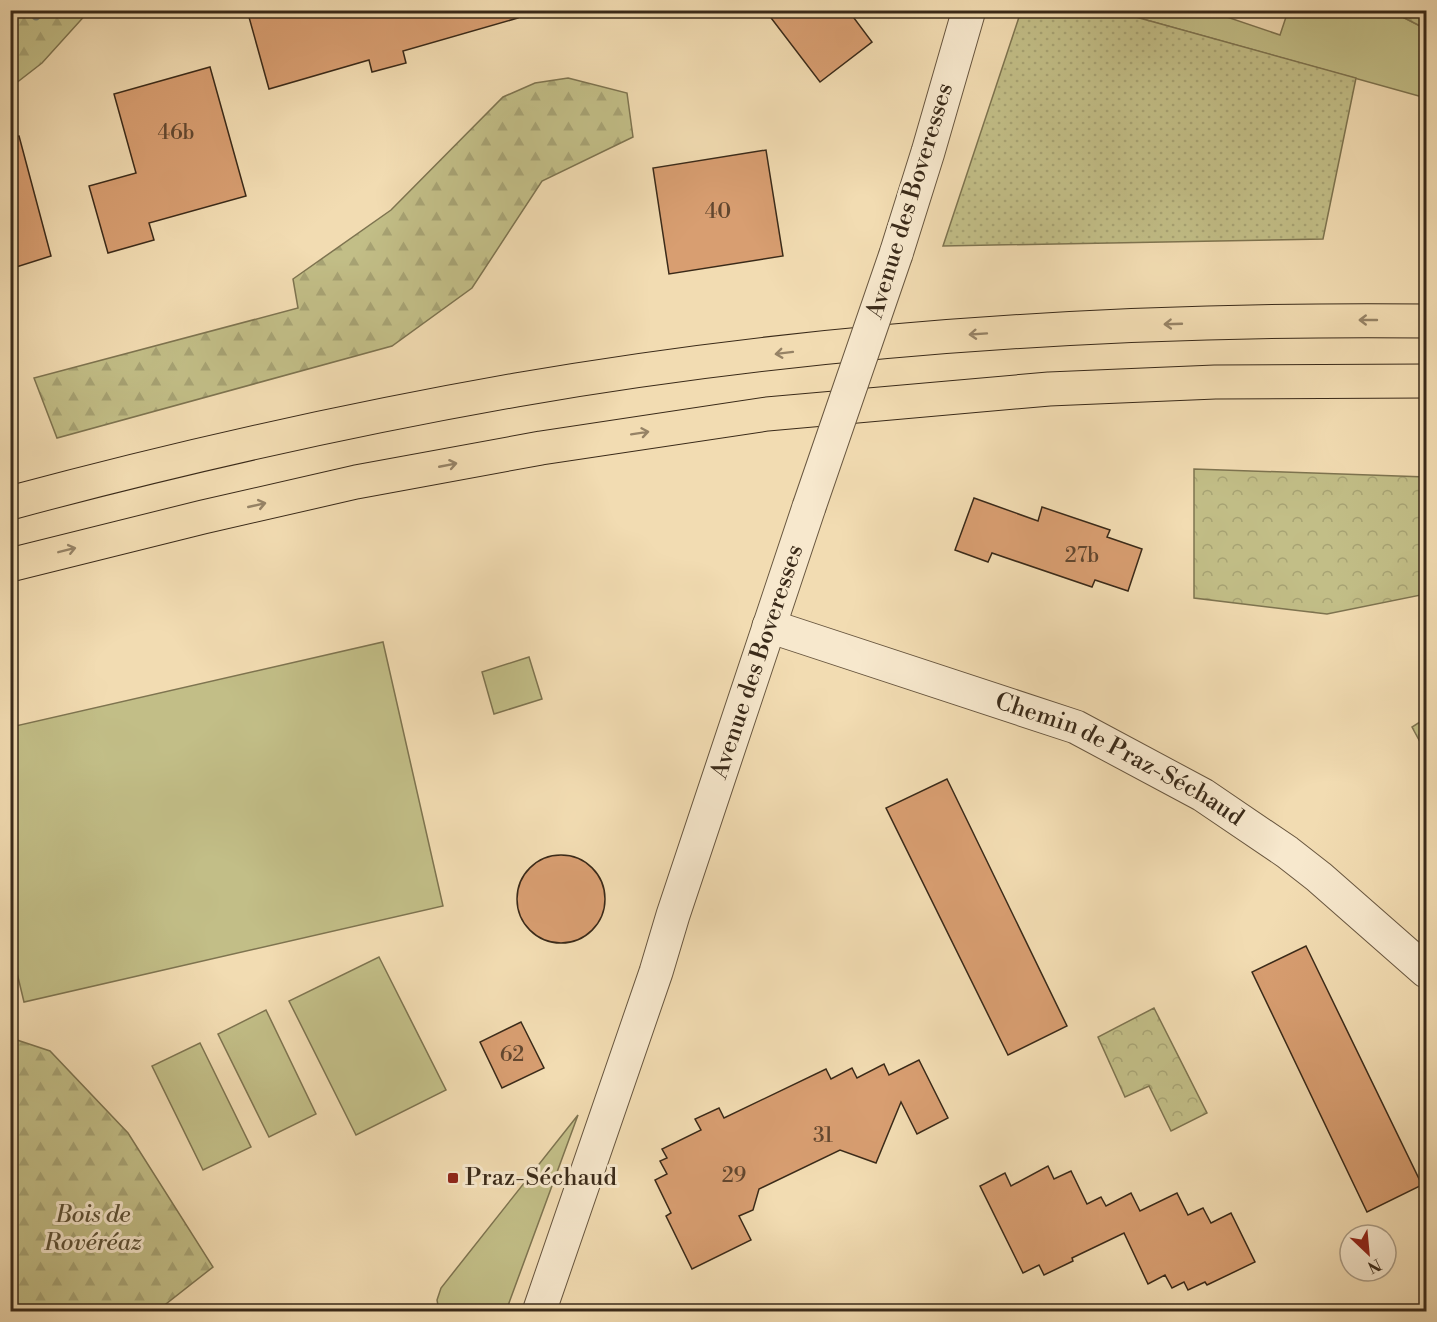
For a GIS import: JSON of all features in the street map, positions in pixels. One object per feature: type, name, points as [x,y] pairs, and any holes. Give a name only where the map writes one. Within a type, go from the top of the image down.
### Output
[{"type":"highway","points":[[10,503],[192,457],[316,429],[517,390],[658,369],[929,338],[1047,329],[1232,322],[1426,321]]},
{"type":"highway","points":[[10,565],[202,517],[356,482],[541,448],[767,414],[1049,389],[1215,382],[1426,381]]},
{"type":"street","name":"Avenue des Boveresses","points":[[539,1311],[656,972],[809,507],[896,254],[969,10]]},
{"type":"street","name":"Chemin de Praz-Séchaud","points":[[770,626],[1076,727],[1096,737],[1203,795],[1287,852],[1319,877],[1426,971]]},
{"type":"green space","points":[[11,10],[89,11],[42,63],[11,87]]},
{"type":"green space","points":[[1021,11],[1114,11],[1356,78],[1323,239],[943,246]]},
{"type":"green space","points":[[1114,11],[1212,11],[1280,35],[1288,11],[1391,11],[1426,29],[1426,98]]},
{"type":"green space","points":[[1391,11],[1426,11],[1426,29]]},
{"type":"green space","points":[[568,78],[627,93],[633,137],[542,181],[472,288],[392,346],[57,438],[34,378],[298,308],[293,279],[391,210],[503,97],[535,83]]},
{"type":"green space","points":[[1194,469],[1426,477],[1426,594],[1327,614],[1194,598]]},
{"type":"green space","points":[[383,642],[443,906],[24,1002],[10,944],[11,727]]},
{"type":"green space","points":[[529,657],[542,699],[494,714],[482,672]]},
{"type":"green space","points":[[1426,718],[1426,753],[1412,727]]},
{"type":"green space","points":[[379,957],[446,1090],[356,1135],[289,1001]]},
{"type":"green space","points":[[1154,1008],[1207,1113],[1171,1131],[1149,1086],[1125,1097],[1098,1037]]},
{"type":"green space","points":[[266,1010],[316,1114],[269,1137],[218,1034]]},
{"type":"green space","name":"Bois de Rovéréaz","points":[[11,1038],[50,1051],[128,1133],[213,1267],[157,1311],[11,1311]]},
{"type":"green space","points":[[200,1043],[251,1147],[203,1170],[152,1066]]},
{"type":"green space","points":[[578,1115],[506,1311],[439,1311],[437,1300],[441,1288]]},
{"type":"building","points":[[247,10],[517,10],[518,18],[403,51],[406,63],[372,72],[369,60],[269,89]]},
{"type":"building","points":[[765,10],[848,10],[872,42],[820,82]]},
{"type":"building","points":[[210,67],[246,196],[149,223],[154,240],[108,253],[89,186],[136,173],[114,94]]},
{"type":"building","points":[[19,136],[51,256],[10,269],[10,137]]},
{"type":"building","points":[[766,150],[783,256],[669,274],[653,168]]},
{"type":"building","points":[[974,498],[1038,521],[1042,507],[1110,530],[1107,537],[1142,549],[1128,591],[1095,580],[1092,587],[992,553],[988,562],[955,550]]},
{"type":"building","points":[[947,779],[1067,1026],[1008,1055],[886,808]]},
{"type":"building","points":[[561,855],[578,859],[592,868],[601,882],[605,899],[601,916],[592,930],[578,939],[561,943],[544,939],[530,930],[521,916],[517,899],[521,882],[530,868],[544,859]]},
{"type":"building","points":[[1306,946],[1422,1185],[1367,1212],[1252,972]]},
{"type":"building","points":[[521,1022],[544,1068],[502,1088],[480,1042]]},
{"type":"building","points":[[919,1060],[948,1118],[917,1134],[901,1102],[876,1163],[840,1150],[759,1189],[753,1210],[739,1216],[751,1240],[692,1269],[666,1216],[671,1213],[655,1180],[667,1174],[660,1161],[667,1158],[662,1149],[701,1130],[695,1119],[719,1108],[724,1118],[826,1069],[831,1079],[852,1068],[857,1078],[884,1064],[889,1075]]},
{"type":"building","points":[[1048,1166],[1054,1179],[1071,1171],[1087,1204],[1101,1197],[1106,1206],[1131,1193],[1140,1211],[1177,1193],[1188,1215],[1203,1208],[1211,1223],[1231,1213],[1255,1262],[1207,1285],[1205,1282],[1188,1290],[1184,1282],[1172,1288],[1165,1275],[1148,1284],[1124,1233],[1072,1258],[1073,1261],[1044,1275],[1039,1265],[1023,1273],[980,1186],[1005,1173],[1011,1186]]},
{"type":"waterway","points":[[36,16],[42,10]]},
{"type":"place","name":"Praz-Séchaud","points":[[453,1178]]}]
